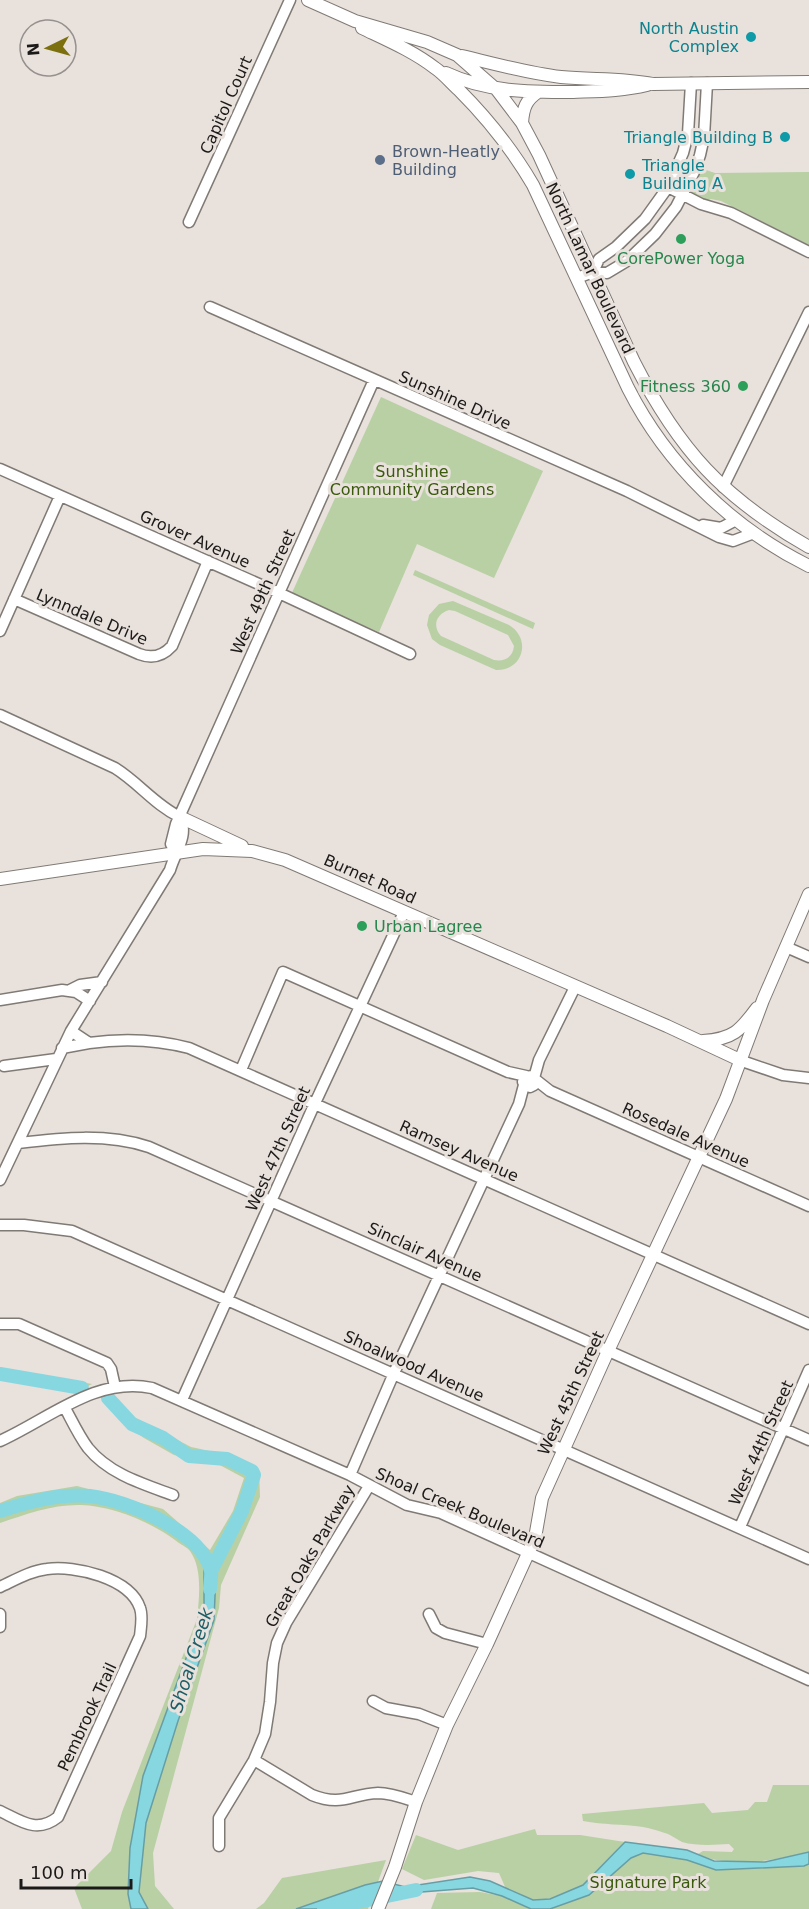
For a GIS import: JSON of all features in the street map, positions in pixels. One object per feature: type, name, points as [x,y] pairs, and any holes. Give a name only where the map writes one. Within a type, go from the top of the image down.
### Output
[{"type":"main road","name":"North Lamar Boulevard","points":[[308,0],[355,21],[427,42],[457,55],[497,90],[522,123],[569,219],[634,362],[668,422],[706,471],[762,519],[809,547]]},
{"type":"main road","name":"North Lamar Boulevard","points":[[355,21],[361,27],[406,49],[436,69],[476,107],[498,132],[515,155],[532,185],[628,388],[652,430],[681,467],[736,520],[787,555],[809,566]]},
{"type":"main road","points":[[457,55],[525,72],[563,77],[629,79],[653,84]]},
{"type":"main road","points":[[436,69],[459,79],[497,90],[538,92],[628,90],[653,84],[809,82]]},
{"type":"main road","points":[[522,123],[523,111],[528,99],[538,92]]},
{"type":"main road","points":[[532,185],[543,186],[569,219]]},
{"type":"main road","points":[[652,430],[668,422]]},
{"type":"main road","points":[[736,520],[762,519]]},
{"type":"main road","points":[[180,817],[252,851]]},
{"type":"main road","name":"Burnet Road","points":[[0,879],[176,852],[219,848],[252,851],[285,860],[742,1061]]},
{"type":"main road","name":"West 45th Street","points":[[379,1906],[395,1867],[416,1802],[447,1725],[536,1538],[542,1498],[742,1061],[763,1000],[809,894]]},
{"type":"main road","points":[[700,1041],[724,1038],[737,1033],[763,1000]]},
{"type":"street","name":"Capitol Court","points":[[189,222],[290,0]]},
{"type":"street","points":[[593,272],[599,259],[616,247],[645,219],[668,187],[683,153],[688,134],[691,83]]},
{"type":"street","points":[[577,278],[593,272],[607,273],[627,261],[643,248],[667,220],[682,195],[700,155],[705,128],[707,83]]},
{"type":"street","points":[[668,187],[700,204],[731,213],[809,252]]},
{"type":"street","name":"Sunshine Drive","points":[[210,307],[619,488],[705,531],[728,540],[738,540],[754,533]]},
{"type":"street","points":[[723,484],[809,312]]},
{"type":"street","name":"West 49th Street","points":[[0,1180],[71,1031],[170,870],[176,852],[171,844],[176,824],[374,380]]},
{"type":"street","name":"Grover Avenue","points":[[0,469],[410,654]]},
{"type":"street","points":[[0,631],[60,496]]},
{"type":"street","name":"Sunshine Drive","points":[[688,521],[717,528],[736,520]]},
{"type":"street","name":"Lynndale Drive","points":[[14,599],[144,656],[160,655],[171,646],[208,561]]},
{"type":"street","points":[[0,715],[115,768],[128,776],[161,807],[180,817]]},
{"type":"street","name":"West 47th Street","points":[[182,1400],[315,1103],[404,912]]},
{"type":"street","points":[[786,947],[809,957]]},
{"type":"street","name":"Rosedale Avenue","points":[[241,1070],[283,972],[508,1072],[511,1076],[547,1087],[550,1091],[809,1206]]},
{"type":"street","points":[[0,1000],[70,990],[80,985],[102,982]]},
{"type":"street","points":[[350,1475],[439,1275],[519,1104],[524,1099],[534,1064],[539,1060],[575,987]]},
{"type":"street","points":[[70,990],[90,1001]]},
{"type":"street","points":[[71,1031],[89,1043]]},
{"type":"street","name":"Ramsey Avenue","points":[[62,1048],[127,1039],[168,1042],[189,1048],[809,1324]]},
{"type":"street","points":[[4,1066],[56,1059]]},
{"type":"street","name":"Burnet Road","points":[[742,1061],[783,1075],[809,1078]]},
{"type":"street","name":"Sinclair Avenue","points":[[18,1143],[84,1137],[125,1141],[149,1147],[809,1440]]},
{"type":"street","name":"Shoalwood Avenue","points":[[0,1225],[24,1225],[72,1231],[809,1558]]},
{"type":"street","points":[[0,1324],[19,1324],[107,1363],[111,1369],[115,1387]]},
{"type":"street","name":"West 44th Street","points":[[740,1527],[809,1370]]},
{"type":"street","name":"Shoal Creek Boulevard","points":[[0,1441],[91,1393],[115,1387],[141,1386],[182,1400],[350,1475],[407,1505],[441,1513],[809,1680]]},
{"type":"street","points":[[65,1408],[88,1447],[100,1461],[135,1481],[173,1495]]},
{"type":"street","name":"Great Oaks Parkway","points":[[219,1846],[219,1818],[254,1760],[265,1734],[277,1643],[286,1623],[369,1486]]},
{"type":"street","name":"Pembrook Trail","points":[[0,1587],[35,1572],[53,1568],[70,1569],[104,1577],[128,1592],[140,1608],[140,1636],[57,1817],[49,1824],[30,1825],[0,1811]]},
{"type":"street","points":[[0,1614],[0,1627]]},
{"type":"street","points":[[429,1614],[436,1628],[445,1633],[487,1644]]},
{"type":"street","points":[[374,1701],[386,1708],[419,1714],[447,1725]]},
{"type":"street","points":[[254,1760],[322,1799],[334,1801],[382,1793],[416,1802]]},
{"type":"green space","points":[[706,170],[715,173],[809,172],[809,245],[721,201],[711,199],[705,201],[689,194],[693,176]]},
{"type":"green space","name":"Sunshine Community Gardens","points":[[381,397],[543,471],[494,578],[417,544],[379,632],[291,595]]},
{"type":"green space","points":[[415,570],[535,623],[533,629],[413,575]]},
{"type":"green space","points":[[453,601],[509,625],[520,638],[522,646],[518,660],[505,669],[496,670],[440,645],[432,639],[427,625],[429,615],[439,604]],"holes":[[[449,610],[508,635],[514,646],[510,656],[494,660],[441,636],[436,624],[438,617]]]},
{"type":"green space","points":[[0,1368],[92,1384],[74,1393],[0,1380]]},
{"type":"green space","points":[[114,1395],[130,1415],[191,1447],[219,1453],[259,1469],[260,1497],[221,1585],[219,1608],[153,1853],[155,1886],[174,1909],[82,1909],[74,1888],[111,1851],[122,1812],[197,1619],[199,1584],[194,1558],[188,1549],[145,1522],[119,1512],[93,1506],[71,1505],[50,1508],[0,1523],[0,1503],[17,1496],[77,1486],[163,1509],[210,1550],[233,1511],[244,1478],[216,1463],[174,1455],[144,1438],[119,1420],[103,1401]]},
{"type":"green space","points":[[773,1785],[809,1785],[809,1852],[753,1862],[725,1862],[698,1854],[703,1851],[732,1852],[734,1849],[729,1844],[687,1843],[646,1828],[583,1821],[582,1814],[704,1803],[712,1813],[748,1810],[755,1802],[767,1802]]},
{"type":"green space","points":[[535,1829],[537,1835],[580,1835],[625,1842],[583,1885],[550,1899],[533,1900],[506,1889],[499,1873],[478,1871],[424,1880],[402,1869],[416,1835],[458,1850]]},
{"type":"green space","name":"Signature Park","points":[[643,1853],[687,1860],[716,1870],[809,1864],[809,1909],[550,1909],[589,1895],[631,1858]]},
{"type":"green space","points":[[386,1860],[368,1909],[256,1909],[264,1903],[282,1878]]},
{"type":"green space","points":[[480,1892],[502,1896],[531,1909],[431,1909],[437,1893]]},
{"type":"water","points":[[204,1570],[216,1572],[214,1620],[178,1721],[146,1823],[139,1892],[148,1909],[131,1909],[128,1894],[130,1848],[143,1776],[204,1609]]},
{"type":"water","points":[[625,1842],[687,1850],[714,1861],[765,1862],[809,1852],[809,1864],[716,1870],[687,1860],[643,1853],[631,1858],[589,1895],[550,1909],[531,1909],[502,1896],[473,1888],[370,1896],[325,1909],[296,1909],[383,1881],[405,1887],[470,1877],[490,1881],[533,1900],[550,1899],[583,1885]]},
{"type":"waterway","points":[[0,1374],[82,1388]]},
{"type":"waterway","points":[[108,1398],[132,1424],[163,1438],[189,1456],[227,1459],[252,1471],[254,1475],[242,1511],[211,1571]]},
{"type":"waterway","name":"Shoal Creek","points":[[0,1511],[56,1497],[78,1495],[105,1499],[142,1511],[179,1531],[194,1543],[205,1557],[211,1571],[210,1589]]},
{"type":"waterway","name":"Shoal Creek","points":[[324,1909],[416,1890]]},
{"type":"place","name":"North Austin Complex","points":[[751,37]]},
{"type":"place","name":"Triangle Building B","points":[[785,137]]},
{"type":"place","name":"Brown-Heatly Building","points":[[380,160]]},
{"type":"place","name":"Triangle Building A","points":[[630,174]]},
{"type":"place","name":"CorePower Yoga","points":[[681,239]]},
{"type":"place","name":"Fitness 360","points":[[743,386]]},
{"type":"place","name":"Urban Lagree","points":[[362,926]]}]
